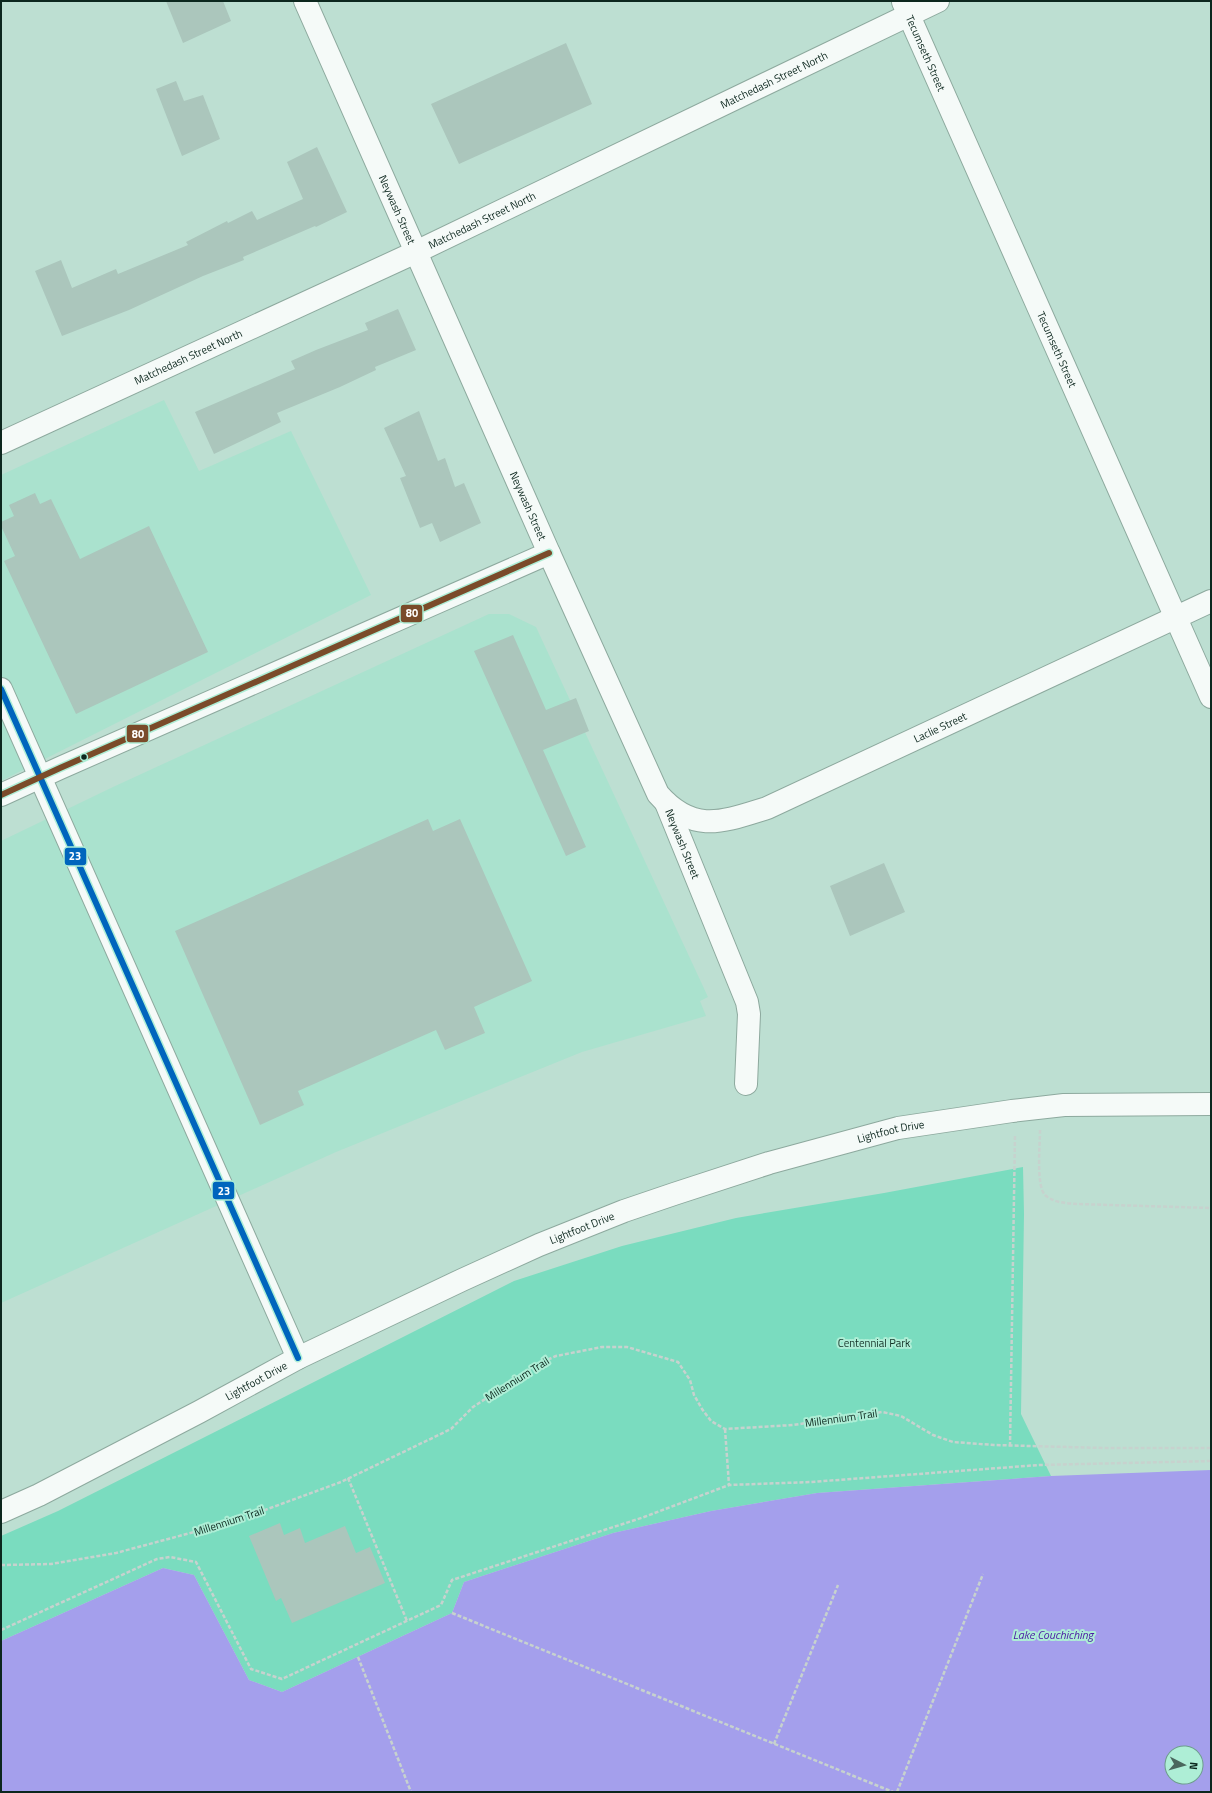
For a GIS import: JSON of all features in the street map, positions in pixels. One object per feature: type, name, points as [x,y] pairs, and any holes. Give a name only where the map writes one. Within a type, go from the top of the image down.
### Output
[{"type":"street","name":"Neywash Street","points":[[305,1],[652,783],[658,794],[666,803],[747,1002],[749,1014],[746,1084]]},
{"type":"street","name":"Matchedash Street North","points":[[1,443],[416,252],[906,8],[938,1]]},
{"type":"street","name":"Tecumseth Street","points":[[906,8],[1211,697]]},
{"type":"street","points":[[1,795],[549,553]]},
{"type":"street","name":"Laclie Street","points":[[666,803],[683,815],[701,821],[720,822],[767,808],[1211,601]]},
{"type":"street","points":[[1,689],[298,1358]]},
{"type":"street","name":"Lightfoot Drive","points":[[1,1512],[200,1412],[298,1358],[539,1245],[624,1211],[769,1163],[898,1128],[1012,1110],[1064,1105],[1211,1104]]},
{"type":"path","points":[[1034,1128],[1040,1127],[1041,1185],[1044,1194],[1057,1202],[1077,1204],[1211,1208]]},
{"type":"path","points":[[1010,1446],[1015,1130]]},
{"type":"path","name":"Millennium Trail","points":[[1,1565],[51,1564],[116,1553],[234,1521],[348,1478],[451,1429],[473,1407],[540,1363],[556,1356],[602,1347],[628,1347],[678,1362],[690,1380],[694,1395],[702,1409],[711,1421],[725,1429],[793,1424],[882,1412],[901,1416],[933,1435],[953,1442],[1010,1446],[1211,1448]]},
{"type":"path","points":[[725,1429],[729,1485]]},
{"type":"path","points":[[1,1630],[157,1559],[170,1557],[196,1562],[251,1669],[282,1679],[441,1605],[452,1580],[644,1517],[729,1485],[812,1482],[1039,1465],[1211,1461]]},
{"type":"path","points":[[348,1478],[407,1621]]},
{"type":"path","points":[[897,1792],[983,1574]]},
{"type":"path","points":[[774,1744],[838,1585]]},
{"type":"path","points":[[452,1613],[893,1792]]},
{"type":"path","points":[[358,1657],[411,1792]]},
{"type":"shaded area","points":[[164,400],[199,471],[291,431],[371,595],[1,781],[1,475]]},
{"type":"shaded area","points":[[489,614],[509,614],[536,627],[708,997],[700,1001],[706,1016],[582,1052],[336,1152],[1,1303],[1,841],[113,787]]},
{"type":"green space","name":"Centennial Park","points":[[1023,1167],[1024,1214],[1021,1414],[1051,1476],[817,1493],[711,1511],[613,1533],[464,1582],[452,1613],[282,1692],[249,1680],[194,1575],[163,1568],[1,1641],[1,1536],[58,1511],[514,1281],[622,1246],[736,1218],[884,1193]]},
{"type":"water","name":"Lake Couchiching","points":[[1211,1470],[1211,1792],[1,1792],[1,1641],[163,1568],[194,1575],[249,1680],[282,1692],[452,1613],[464,1582],[613,1533],[711,1511],[817,1493],[1051,1476]]},
{"type":"building","points":[[166,1],[223,1],[231,21],[183,43]]},
{"type":"building","points":[[566,43],[592,104],[459,164],[431,104]]},
{"type":"building","points":[[176,81],[184,101],[203,95],[220,139],[182,156],[156,89]]},
{"type":"building","points":[[317,147],[347,212],[316,227],[315,226],[243,257],[244,260],[203,276],[129,310],[62,336],[35,271],[61,260],[72,288],[116,269],[118,274],[188,245],[186,242],[227,221],[228,223],[252,211],[257,220],[303,199],[287,162]]},
{"type":"building","points":[[398,309],[416,350],[375,367],[376,370],[340,387],[277,413],[281,422],[214,454],[195,412],[295,369],[291,361],[368,330],[365,323]]},
{"type":"building","points":[[419,411],[438,461],[445,458],[455,487],[464,483],[481,523],[440,542],[432,523],[420,528],[400,478],[406,476],[384,428]]},
{"type":"building","points":[[35,493],[40,504],[51,499],[80,559],[149,526],[208,652],[76,714],[4,561],[15,556],[1,526],[1,522],[14,516],[9,505]]},
{"type":"building","points":[[513,635],[546,710],[576,698],[589,731],[543,750],[586,847],[566,856],[474,651]]},
{"type":"building","points":[[428,819],[433,831],[460,819],[532,981],[474,1007],[485,1033],[445,1050],[436,1030],[298,1091],[304,1105],[260,1125],[175,931]]},
{"type":"building","points":[[884,863],[905,912],[850,936],[830,886]]},
{"type":"building","points":[[280,1523],[284,1535],[300,1528],[305,1543],[345,1526],[356,1553],[370,1547],[385,1583],[292,1623],[281,1598],[276,1601],[249,1536]]},
{"type":"transit line","name":"80","points":[[1,795],[549,553]]},
{"type":"transit line","name":"23","points":[[1,689],[298,1358]]}]
